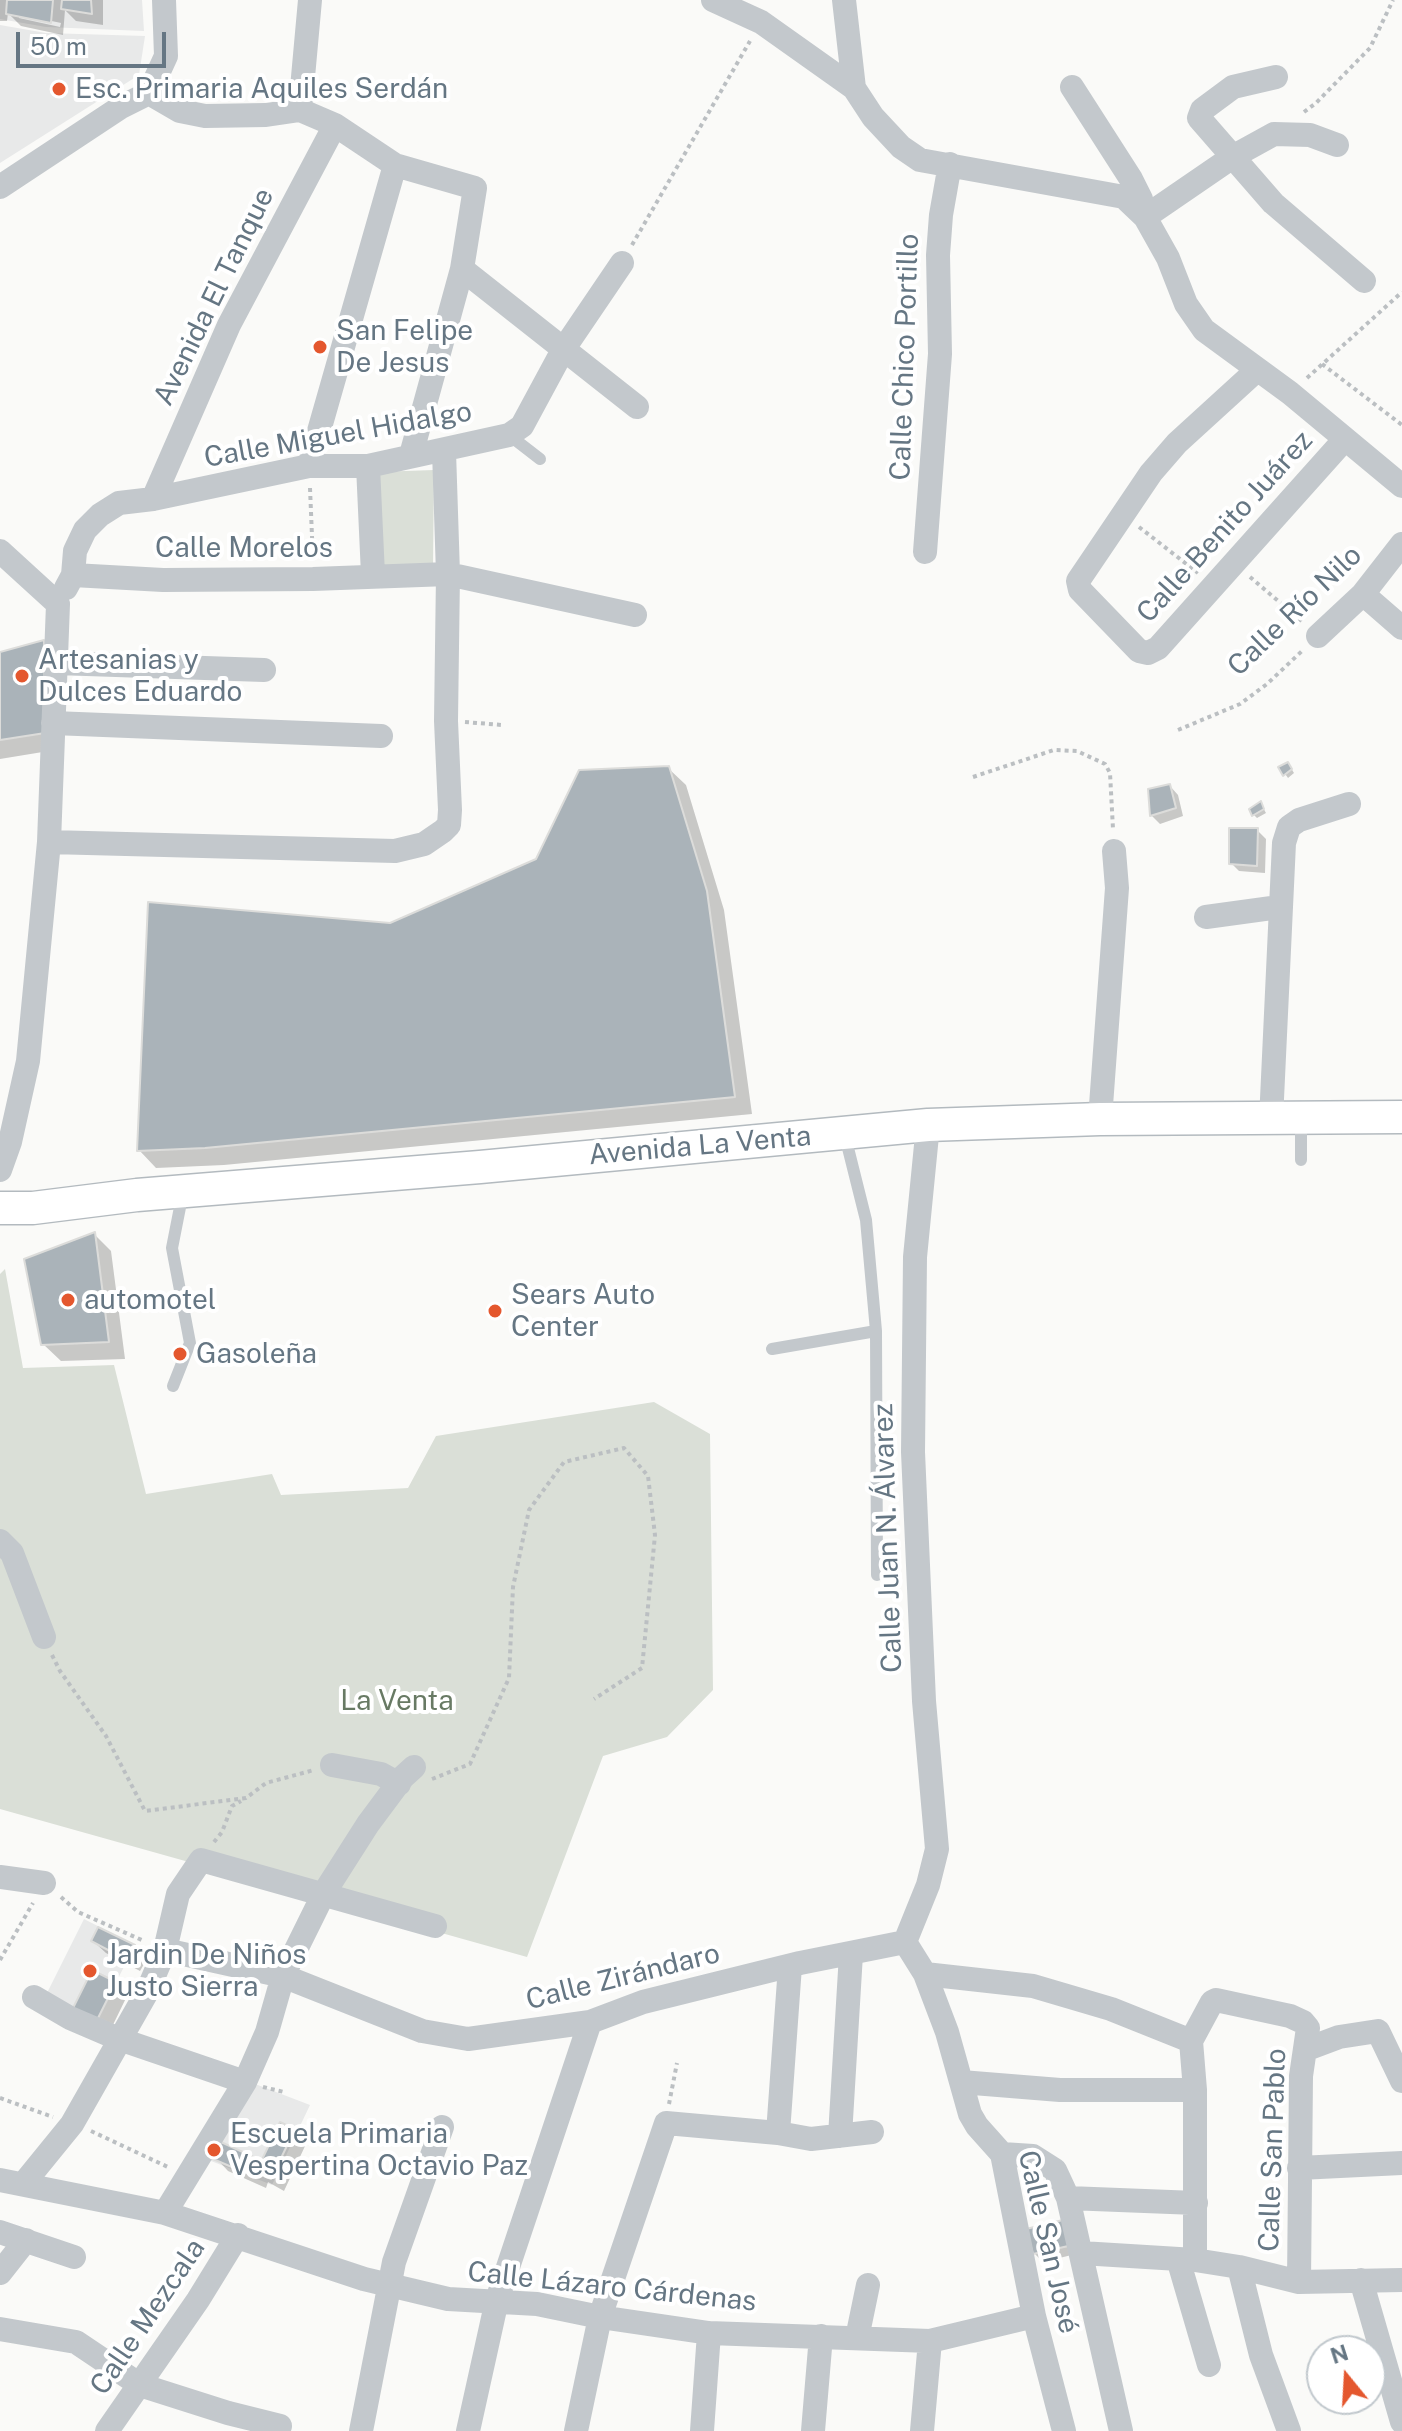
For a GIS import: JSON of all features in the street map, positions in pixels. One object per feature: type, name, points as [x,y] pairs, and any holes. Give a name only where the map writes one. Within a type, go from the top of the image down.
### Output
[{"type":"main road","name":"Avenida La Venta","points":[[0,1208],[33,1208],[928,1125],[1100,1119],[1402,1117]]},
{"type":"street","points":[[0,187],[121,107],[149,93],[166,56],[164,0]]},
{"type":"street","points":[[300,110],[310,0]]},
{"type":"street","points":[[713,0],[761,22],[854,88],[873,117],[901,147],[920,160],[1124,197],[1145,217]]},
{"type":"street","points":[[844,0],[854,88]]},
{"type":"street","points":[[1276,77],[1233,87],[1202,110],[1199,118],[1273,203],[1364,281]]},
{"type":"street","points":[[1072,87],[1131,179],[1141,199],[1145,217],[1168,258],[1186,304],[1204,330],[1290,393],[1402,486]]},
{"type":"street","points":[[149,93],[180,111],[205,116],[266,115],[300,110],[335,125],[395,165],[475,188],[462,269],[411,455]]},
{"type":"street","name":"Avenida El Tanque","points":[[153,499],[229,325],[335,125]]},
{"type":"street","points":[[1145,217],[1234,156],[1274,134],[1310,135],[1337,145]]},
{"type":"street","name":"Calle Chico Portillo","points":[[925,552],[940,354],[938,255],[950,164]]},
{"type":"street","points":[[309,466],[395,165]]},
{"type":"street","name":"Calle Miguel Hidalgo","points":[[73,575],[75,551],[85,530],[100,515],[119,503],[153,499],[309,466],[368,466],[509,435],[522,426],[563,350],[622,263]]},
{"type":"street","points":[[462,269],[637,407]]},
{"type":"street","points":[[1122,513],[1177,443],[1257,370]]},
{"type":"street","name":"Calle Benito Juárez","points":[[1122,513],[1078,581],[1080,590],[1139,651],[1148,653],[1158,648],[1345,439]]},
{"type":"street","points":[[49,842],[395,851],[424,844],[443,831],[449,825],[450,810],[444,451]]},
{"type":"street","points":[[368,466],[373,575]]},
{"type":"street","name":"Calle Río Nilo","points":[[1318,636],[1363,594],[1402,544]]},
{"type":"street","points":[[0,551],[58,604]]},
{"type":"street","name":"Calle Morelos","points":[[73,575],[163,580],[448,574],[635,615]]},
{"type":"street","points":[[0,1170],[10,1142],[28,1061],[49,842],[58,604],[73,575]]},
{"type":"street","points":[[1363,594],[1402,628]]},
{"type":"street","points":[[57,663],[264,670]]},
{"type":"street","points":[[53,723],[381,736]]},
{"type":"street","points":[[1286,1119],[1279,907],[1284,843],[1289,827],[1299,820],[1349,804]]},
{"type":"street","points":[[1100,1119],[1117,888],[1114,851]]},
{"type":"street","points":[[1206,917],[1279,907]]},
{"type":"street","name":"Calle Juan N. Álvarez","points":[[905,1942],[928,1885],[937,1849],[924,1701],[913,1452],[915,1257],[928,1125]]},
{"type":"street","points":[[0,1541],[12,1553],[44,1637]]},
{"type":"street","points":[[332,1765],[407,1776]]},
{"type":"street","points":[[165,2213],[245,2082],[267,2032],[283,1976],[324,1893],[368,1824],[407,1776]]},
{"type":"street","points":[[12,2182],[72,2124],[147,1992],[165,1950],[178,1894],[201,1860],[435,1926]]},
{"type":"street","points":[[0,1877],[44,1883]]},
{"type":"street","name":"Calle Zirándaro","points":[[165,1950],[283,1976],[422,2031],[468,2039],[590,2022],[643,2002],[905,1942]]},
{"type":"street","name":"Calle San José","points":[[905,1942],[925,1974],[947,2032],[970,2114],[1002,2154],[1034,2316],[1064,2431]]},
{"type":"street","points":[[840,2136],[851,1954]]},
{"type":"street","points":[[778,2133],[790,1966]]},
{"type":"street","points":[[925,1974],[1033,1986],[1111,2009],[1191,2041],[1195,2090],[1196,2203],[1186,2260],[1209,2365]]},
{"type":"street","points":[[34,1997],[70,2018],[119,2039],[245,2082]]},
{"type":"street","name":"Calle San Pablo","points":[[1191,2041],[1216,2000],[1290,2016],[1308,2028],[1301,2076],[1299,2282]]},
{"type":"street","points":[[468,2431],[497,2300],[590,2022]]},
{"type":"street","points":[[1307,2049],[1339,2037],[1378,2031],[1402,2081]]},
{"type":"street","points":[[961,2082],[1060,2090],[1195,2090]]},
{"type":"street","points":[[576,2431],[600,2317],[666,2123],[811,2139],[872,2132]]},
{"type":"street","points":[[361,2431],[394,2262],[442,2127]]},
{"type":"street","points":[[1002,2154],[1033,2156],[1055,2170],[1068,2198],[1121,2431]]},
{"type":"street","points":[[1299,2168],[1402,2163]]},
{"type":"street","name":"Calle Lázaro Cárdenas","points":[[12,2182],[165,2213],[364,2279],[448,2299],[537,2304],[709,2333],[930,2341],[1034,2316]]},
{"type":"street","points":[[1068,2198],[1196,2203]]},
{"type":"street","points":[[0,2232],[74,2257]]},
{"type":"street","name":"Calle Mezcala","points":[[107,2431],[238,2235]]},
{"type":"street","points":[[0,2273],[26,2240]]},
{"type":"street","points":[[1081,2253],[1239,2267],[1299,2282],[1402,2280]]},
{"type":"street","points":[[1239,2267],[1261,2355],[1289,2431]]},
{"type":"street","points":[[1361,2280],[1400,2411]]},
{"type":"street","points":[[857,2338],[868,2285]]},
{"type":"street","points":[[0,2329],[76,2342],[140,2385],[280,2426]]},
{"type":"street","points":[[702,2431],[709,2333]]},
{"type":"street","points":[[813,2431],[821,2336]]},
{"type":"street","points":[[922,2431],[930,2341]]},
{"type":"lane","points":[[509,435],[540,459]]},
{"type":"lane","points":[[1286,1119],[1301,1160]]},
{"type":"lane","points":[[844,1133],[866,1220],[876,1331],[877,1575]]},
{"type":"lane","points":[[173,1386],[190,1343],[172,1248],[183,1192]]},
{"type":"lane","points":[[772,1349],[876,1331]]},
{"type":"path","points":[[1274,134],[1316,103],[1370,48],[1393,0]]},
{"type":"path","points":[[622,263],[761,22]]},
{"type":"path","points":[[1290,393],[1402,292]]},
{"type":"path","points":[[1322,364],[1402,425]]},
{"type":"path","points":[[309,466],[313,579]]},
{"type":"path","points":[[1122,513],[1213,585]]},
{"type":"path","points":[[1234,564],[1318,636]]},
{"type":"path","name":"Calle Río Nilo","points":[[1178,730],[1240,704],[1267,684],[1318,636]]},
{"type":"path","points":[[447,731],[502,725]]},
{"type":"path","points":[[973,777],[1054,750],[1077,751],[1105,764],[1110,773],[1114,851]]},
{"type":"path","points":[[407,1776],[401,1790],[470,1764],[509,1678],[513,1587],[529,1510],[564,1462],[624,1448],[648,1476],[655,1535],[642,1668],[594,1699]]},
{"type":"path","points":[[44,1637],[60,1671],[106,1736],[145,1811],[246,1798]]},
{"type":"path","points":[[201,1860],[222,1832],[232,1806],[266,1783],[332,1765]]},
{"type":"path","points":[[0,1960],[44,1883],[78,1912],[165,1950]]},
{"type":"path","points":[[666,2123],[677,2063]]},
{"type":"path","points":[[0,2098],[72,2124],[187,2176]]},
{"type":"shaded area","points":[[0,0],[142,0],[144,31],[46,27],[0,19]]},
{"type":"shaded area","name":"Esc. Primaria Aquiles Serdán","points":[[0,25],[46,33],[145,36],[139,75],[0,163]]},
{"type":"shaded area","name":"Jardin De Niños Justo Sierra","points":[[84,1919],[135,1945],[97,2020],[46,1995]]},
{"type":"shaded area","points":[[250,2082],[310,2105],[272,2185],[206,2159]]},
{"type":"green space","points":[[434,470],[433,568],[381,565],[376,472]]},
{"type":"green space","name":"La Venta","points":[[5,1269],[23,1368],[114,1365],[146,1494],[272,1474],[281,1495],[408,1488],[436,1436],[654,1402],[710,1434],[713,1690],[667,1737],[603,1756],[527,1957],[0,1809],[0,1274]]},
{"type":"building","points":[[7,0],[53,0],[51,23],[6,14]]},
{"type":"building","points":[[62,0],[91,0],[92,14],[61,9]]},
{"type":"building","name":"Artesanias y Dulces Eduardo","points":[[44,640],[45,733],[0,740],[0,652]]},
{"type":"building","points":[[1288,762],[1292,769],[1283,776],[1278,767]]},
{"type":"building","points":[[669,766],[707,891],[735,1097],[205,1148],[137,1151],[148,902],[390,923],[536,859],[579,770]]},
{"type":"building","points":[[1170,784],[1176,808],[1150,816],[1148,789]]},
{"type":"building","points":[[1261,801],[1264,809],[1252,816],[1249,809]]},
{"type":"building","points":[[1229,828],[1258,828],[1257,866],[1229,864]]},
{"type":"building","name":"automotel","points":[[95,1232],[109,1342],[41,1345],[24,1259]]},
{"type":"building","points":[[98,1927],[135,1945],[127,1960],[91,1941]]},
{"type":"building","points":[[92,1970],[116,1982],[97,2020],[73,2008]]},
{"type":"building","points":[[280,2122],[295,2129],[271,2179],[256,2172]]},
{"type":"building","points":[[221,2142],[260,2160],[253,2176],[213,2159]]},
{"type":"building","points":[[1071,2218],[1077,2244],[1033,2254],[1026,2229]]},
{"type":"place","name":"Esc. Primaria Aquiles Serdán","points":[[59,89]]},
{"type":"place","name":"San Felipe De Jesus","points":[[320,347]]},
{"type":"place","name":"Artesanias y Dulces Eduardo","points":[[22,676]]},
{"type":"place","name":"automotel","points":[[68,1300]]},
{"type":"place","name":"Sears Auto Center","points":[[495,1311]]},
{"type":"place","name":"Gasoleña","points":[[180,1354]]},
{"type":"place","name":"Jardin De Niños Justo Sierra","points":[[90,1971]]},
{"type":"place","name":"Escuela Primaria Vespertina Octavio Paz","points":[[214,2150]]}]
